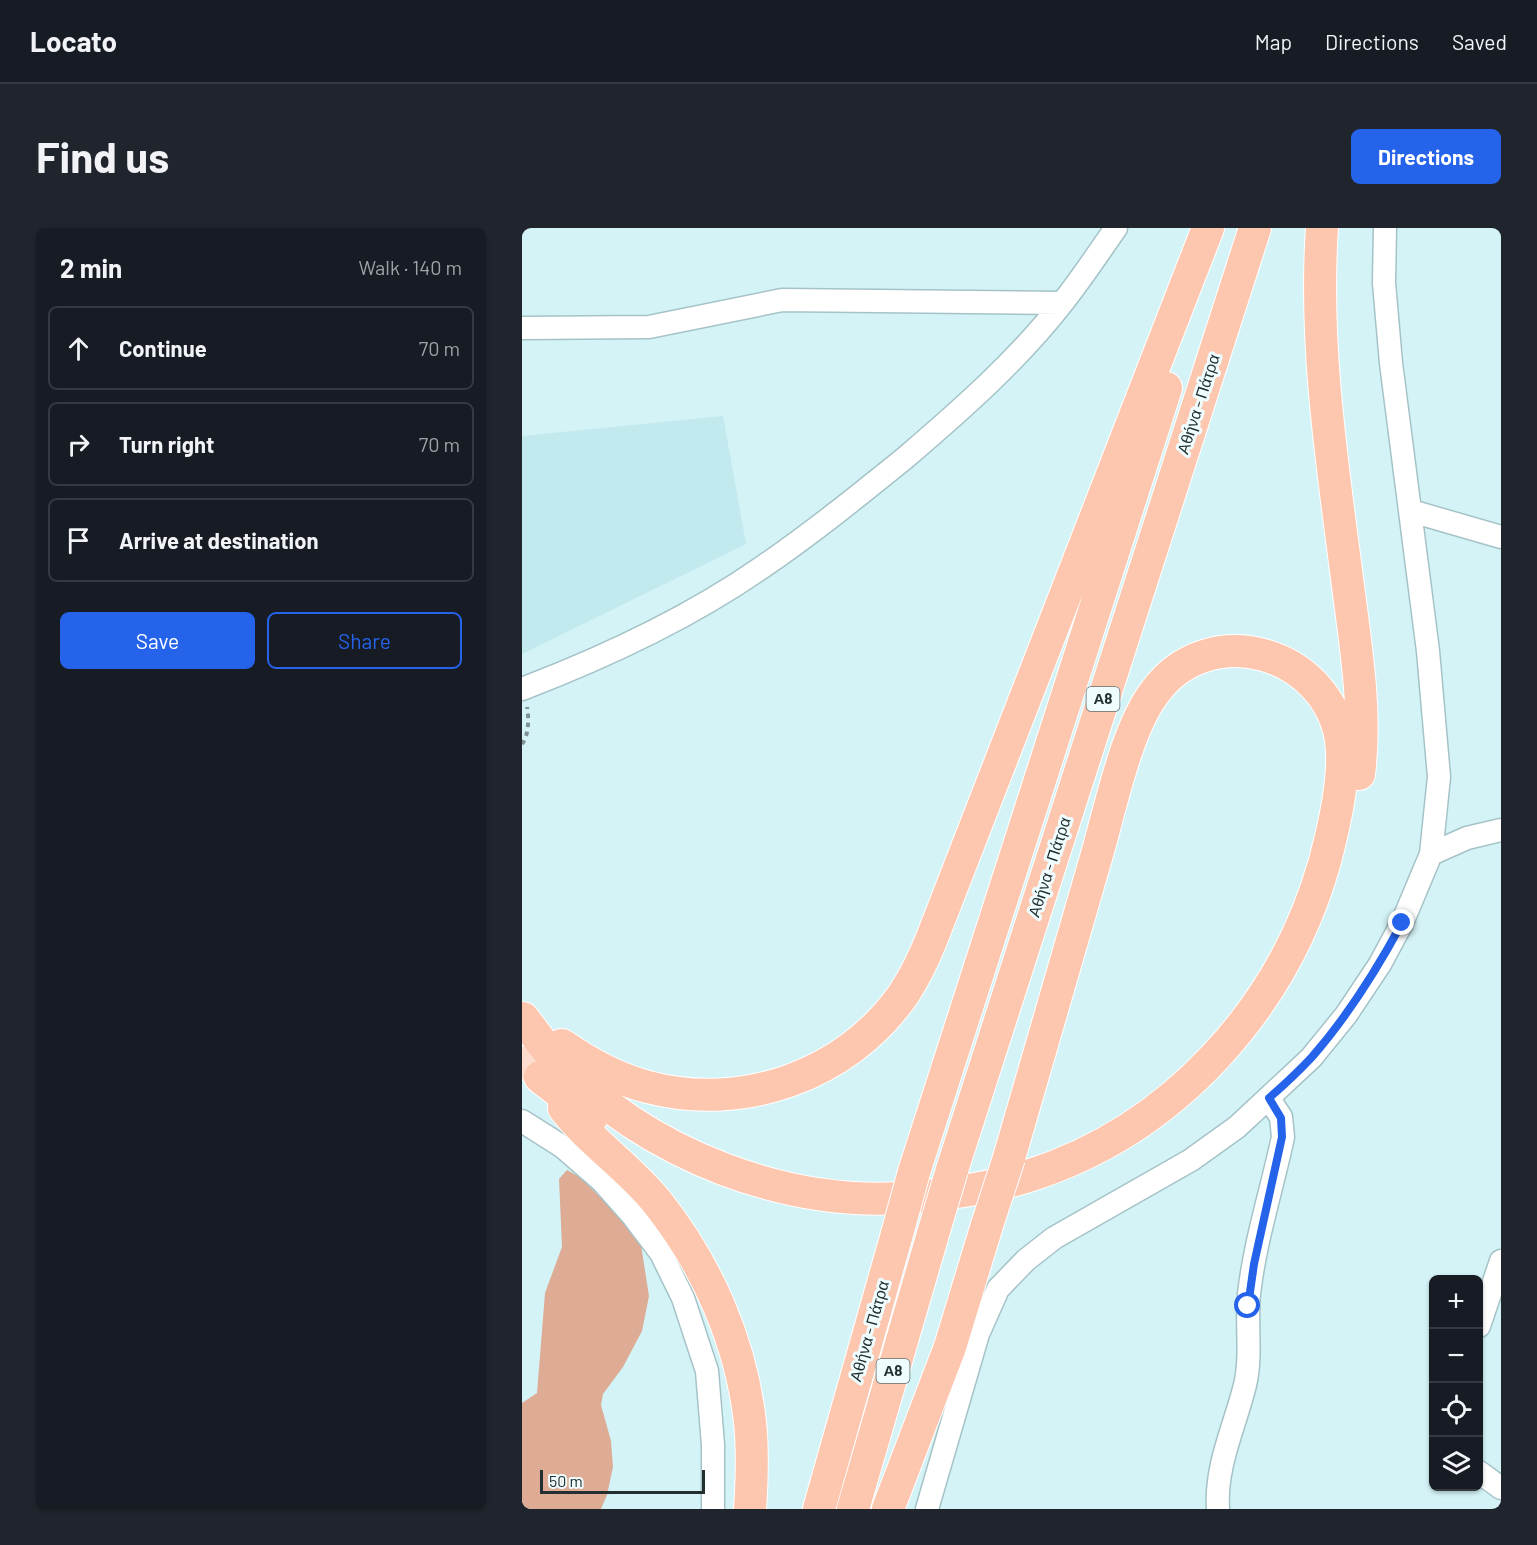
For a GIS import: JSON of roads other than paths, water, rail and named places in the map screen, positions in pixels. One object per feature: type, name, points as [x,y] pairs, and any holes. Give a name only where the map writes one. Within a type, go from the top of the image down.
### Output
[{"type":"highway","points":[[522,1018],[587,1062],[616,1077],[668,1092],[710,1096],[742,1093],[804,1076],[833,1061],[859,1042],[882,1020],[903,995],[919,968],[932,938],[1208,228]]},
{"type":"highway","name":"Αθήνα - Πάτρα","points":[[819,1509],[914,1173],[1217,228]]},
{"type":"highway","name":"Αθήνα - Πάτρα","points":[[853,1509],[951,1170],[1255,228]]},
{"type":"highway","points":[[531,1069],[637,1148],[702,1181],[780,1207],[843,1218],[880,1220],[949,1214],[983,1208],[1081,1177],[1111,1162],[1168,1126],[1227,1072],[1266,1024],[1308,956],[1338,882],[1356,804],[1360,764],[1360,692],[1329,435],[1321,348],[1322,228]]},
{"type":"highway","points":[[522,1018],[552,1054],[586,1087],[632,1122],[704,1161],[747,1177],[792,1189],[838,1196],[885,1199],[932,1195],[990,1186],[1024,1178],[1082,1156],[1135,1125],[1168,1101],[1207,1067],[1240,1029],[1267,990],[1291,949],[1307,914],[1330,841],[1342,765],[1341,741],[1335,718],[1324,696],[1308,678],[1288,664],[1266,655],[1242,651],[1218,652],[1195,660],[1168,677],[1156,689],[1143,709],[1118,782],[1009,1158],[987,1225],[950,1347],[888,1509]]},
{"type":"highway","points":[[531,1069],[569,1115],[657,1202],[685,1241],[709,1283],[728,1328],[741,1375],[750,1422],[752,1471],[750,1509]]},
{"type":"street","points":[[523,689],[615,649],[687,613],[777,557],[839,512],[931,435],[999,373],[1062,303],[1116,228]]},
{"type":"street","points":[[927,1509],[978,1334],[998,1289],[1026,1260],[1054,1238],[1191,1160],[1237,1127],[1318,1049],[1346,1015],[1380,964],[1402,923],[1431,854],[1439,777],[1428,651],[1383,283],[1385,228]]},
{"type":"street","points":[[522,328],[649,327],[782,300],[1062,303]]},
{"type":"street","points":[[1411,511],[1501,537]]},
{"type":"street","points":[[1431,854],[1467,838],[1501,830]]},
{"type":"street","points":[[1218,1509],[1221,1468],[1247,1370],[1247,1320],[1250,1292],[1282,1137],[1281,1118],[1269,1098]]},
{"type":"street","points":[[522,1121],[563,1147],[602,1181],[661,1253],[683,1298],[707,1371],[713,1445],[713,1509]]},
{"type":"street","points":[[1483,1314],[1501,1261]]},
{"type":"street","points":[[1483,1475],[1501,1488]]}]
